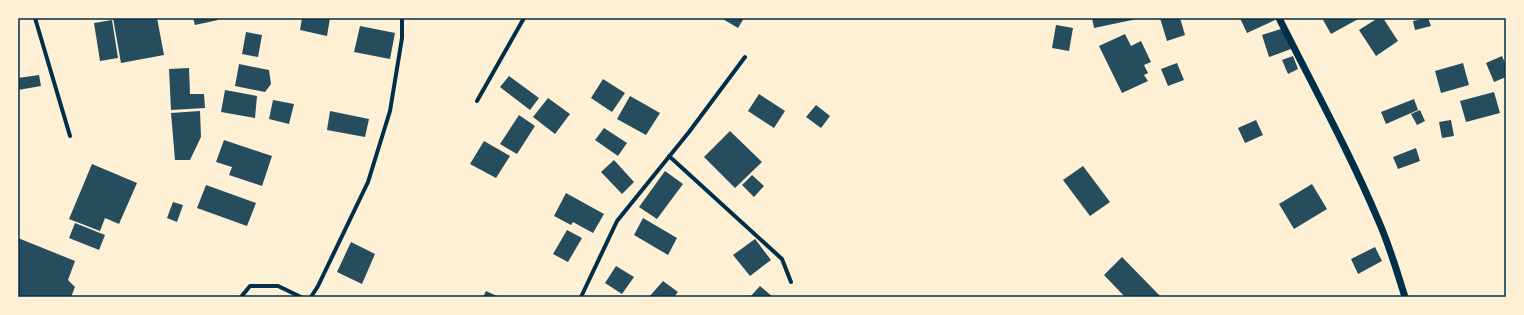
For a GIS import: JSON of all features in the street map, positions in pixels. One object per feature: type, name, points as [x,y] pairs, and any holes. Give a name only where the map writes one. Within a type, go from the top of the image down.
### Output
[{"type":"street","points":[[35,18],[70,136]]},
{"type":"street","points":[[311,297],[318,286],[368,182],[390,111],[402,38],[402,18]]},
{"type":"street","points":[[477,101],[524,18]]},
{"type":"street","points":[[1279,18],[1354,168],[1379,222],[1394,260],[1405,297]]},
{"type":"street","points":[[581,297],[617,221],[689,132],[745,57]]},
{"type":"street","points":[[669,156],[782,259],[791,282]]},
{"type":"street","points":[[241,297],[250,286],[278,286],[301,297]]},
{"type":"building","points":[[113,18],[157,18],[164,55],[121,63]]},
{"type":"building","points":[[193,18],[218,18],[218,20],[195,25]]},
{"type":"building","points":[[302,18],[330,18],[327,36],[300,30]]},
{"type":"building","points":[[721,18],[744,18],[738,28]]},
{"type":"building","points":[[1092,18],[1137,18],[1137,19],[1094,28]]},
{"type":"building","points":[[1160,18],[1180,18],[1185,35],[1167,41]]},
{"type":"building","points":[[1240,18],[1275,18],[1275,20],[1247,33]]},
{"type":"building","points":[[1322,18],[1360,18],[1331,34]]},
{"type":"building","points":[[1378,18],[1383,18],[1398,41],[1376,56],[1359,30]]},
{"type":"building","points":[[1428,18],[1431,26],[1415,30],[1413,21]]},
{"type":"building","points":[[112,20],[118,58],[100,61],[94,23]]},
{"type":"building","points":[[1056,25],[1073,28],[1069,51],[1052,48]]},
{"type":"building","points":[[360,26],[395,33],[390,59],[354,52]]},
{"type":"building","points":[[1284,28],[1291,49],[1269,57],[1262,35]]},
{"type":"building","points":[[246,32],[262,35],[258,57],[242,54]]},
{"type":"building","points":[[1125,34],[1131,46],[1141,41],[1151,62],[1144,65],[1148,73],[1144,75],[1148,81],[1122,93],[1099,46]]},
{"type":"building","points":[[1293,56],[1298,69],[1288,74],[1282,60]]},
{"type":"building","points":[[1502,56],[1506,65],[1506,77],[1494,82],[1486,63]]},
{"type":"building","points":[[1177,63],[1184,80],[1168,86],[1161,69]]},
{"type":"building","points":[[1463,63],[1469,85],[1441,93],[1435,71]]},
{"type":"building","points":[[239,64],[269,70],[271,84],[265,92],[235,86]]},
{"type":"building","points":[[189,68],[190,94],[204,94],[205,108],[171,110],[169,69]]},
{"type":"building","points":[[39,75],[41,86],[18,90],[18,78]]},
{"type":"building","points":[[509,76],[539,98],[530,110],[500,87]]},
{"type":"building","points":[[603,79],[625,93],[612,112],[591,98]]},
{"type":"building","points":[[225,90],[257,96],[255,118],[221,112]]},
{"type":"building","points":[[1494,92],[1500,113],[1466,122],[1460,101]]},
{"type":"building","points":[[759,94],[785,111],[774,128],[748,111]]},
{"type":"building","points":[[630,96],[660,113],[646,135],[617,119]]},
{"type":"building","points":[[548,98],[570,114],[555,134],[533,117]]},
{"type":"building","points":[[1414,99],[1418,110],[1386,124],[1381,112]]},
{"type":"building","points":[[273,100],[294,104],[289,124],[269,119]]},
{"type":"building","points":[[816,105],[830,116],[821,128],[806,117]]},
{"type":"building","points":[[1420,110],[1425,121],[1417,125],[1411,114]]},
{"type":"building","points":[[200,111],[201,137],[190,160],[175,160],[171,113]]},
{"type":"building","points":[[330,111],[369,119],[365,137],[327,130]]},
{"type":"building","points":[[519,115],[535,126],[517,154],[500,144]]},
{"type":"building","points":[[1256,120],[1263,135],[1245,143],[1238,128]]},
{"type":"building","points":[[1451,120],[1454,136],[1442,138],[1439,122]]},
{"type":"building","points":[[604,128],[627,143],[618,156],[595,140]]},
{"type":"building","points":[[730,131],[762,162],[735,188],[704,157]]},
{"type":"building","points":[[224,140],[272,156],[262,186],[229,175],[232,167],[216,162]]},
{"type":"building","points":[[484,141],[510,156],[496,178],[470,164]]},
{"type":"building","points":[[1416,148],[1420,161],[1398,169],[1393,157]]},
{"type":"building","points":[[614,160],[634,182],[622,194],[601,172]]},
{"type":"building","points":[[92,164],[137,183],[119,224],[105,218],[100,231],[69,219]]},
{"type":"building","points":[[1083,166],[1110,202],[1090,216],[1063,180]]},
{"type":"building","points":[[665,171],[683,184],[657,219],[639,207]]},
{"type":"building","points":[[752,175],[764,186],[754,197],[742,185]]},
{"type":"building","points":[[1312,184],[1327,209],[1294,229],[1279,204]]},
{"type":"building","points":[[206,185],[256,203],[247,226],[197,208]]},
{"type":"building","points":[[566,193],[604,214],[593,233],[573,222],[571,225],[554,216]]},
{"type":"building","points":[[173,202],[183,205],[177,222],[167,218]]},
{"type":"building","points":[[643,218],[677,238],[668,255],[634,235]]},
{"type":"building","points":[[75,223],[105,235],[99,250],[69,238]]},
{"type":"building","points":[[567,230],[582,238],[568,262],[553,254]]},
{"type":"building","points":[[18,238],[75,261],[68,280],[75,287],[71,297],[18,297]]},
{"type":"building","points":[[755,239],[771,260],[750,276],[733,255]]},
{"type":"building","points":[[351,242],[375,254],[362,284],[337,272]]},
{"type":"building","points":[[1375,247],[1382,261],[1358,274],[1351,259]]},
{"type":"building","points":[[1122,257],[1161,297],[1125,297],[1104,275]]},
{"type":"building","points":[[616,266],[634,277],[622,294],[605,283]]},
{"type":"building","points":[[663,281],[678,292],[674,297],[649,297]]},
{"type":"building","points":[[760,286],[773,297],[750,297]]},
{"type":"building","points":[[486,291],[499,297],[483,297]]}]
